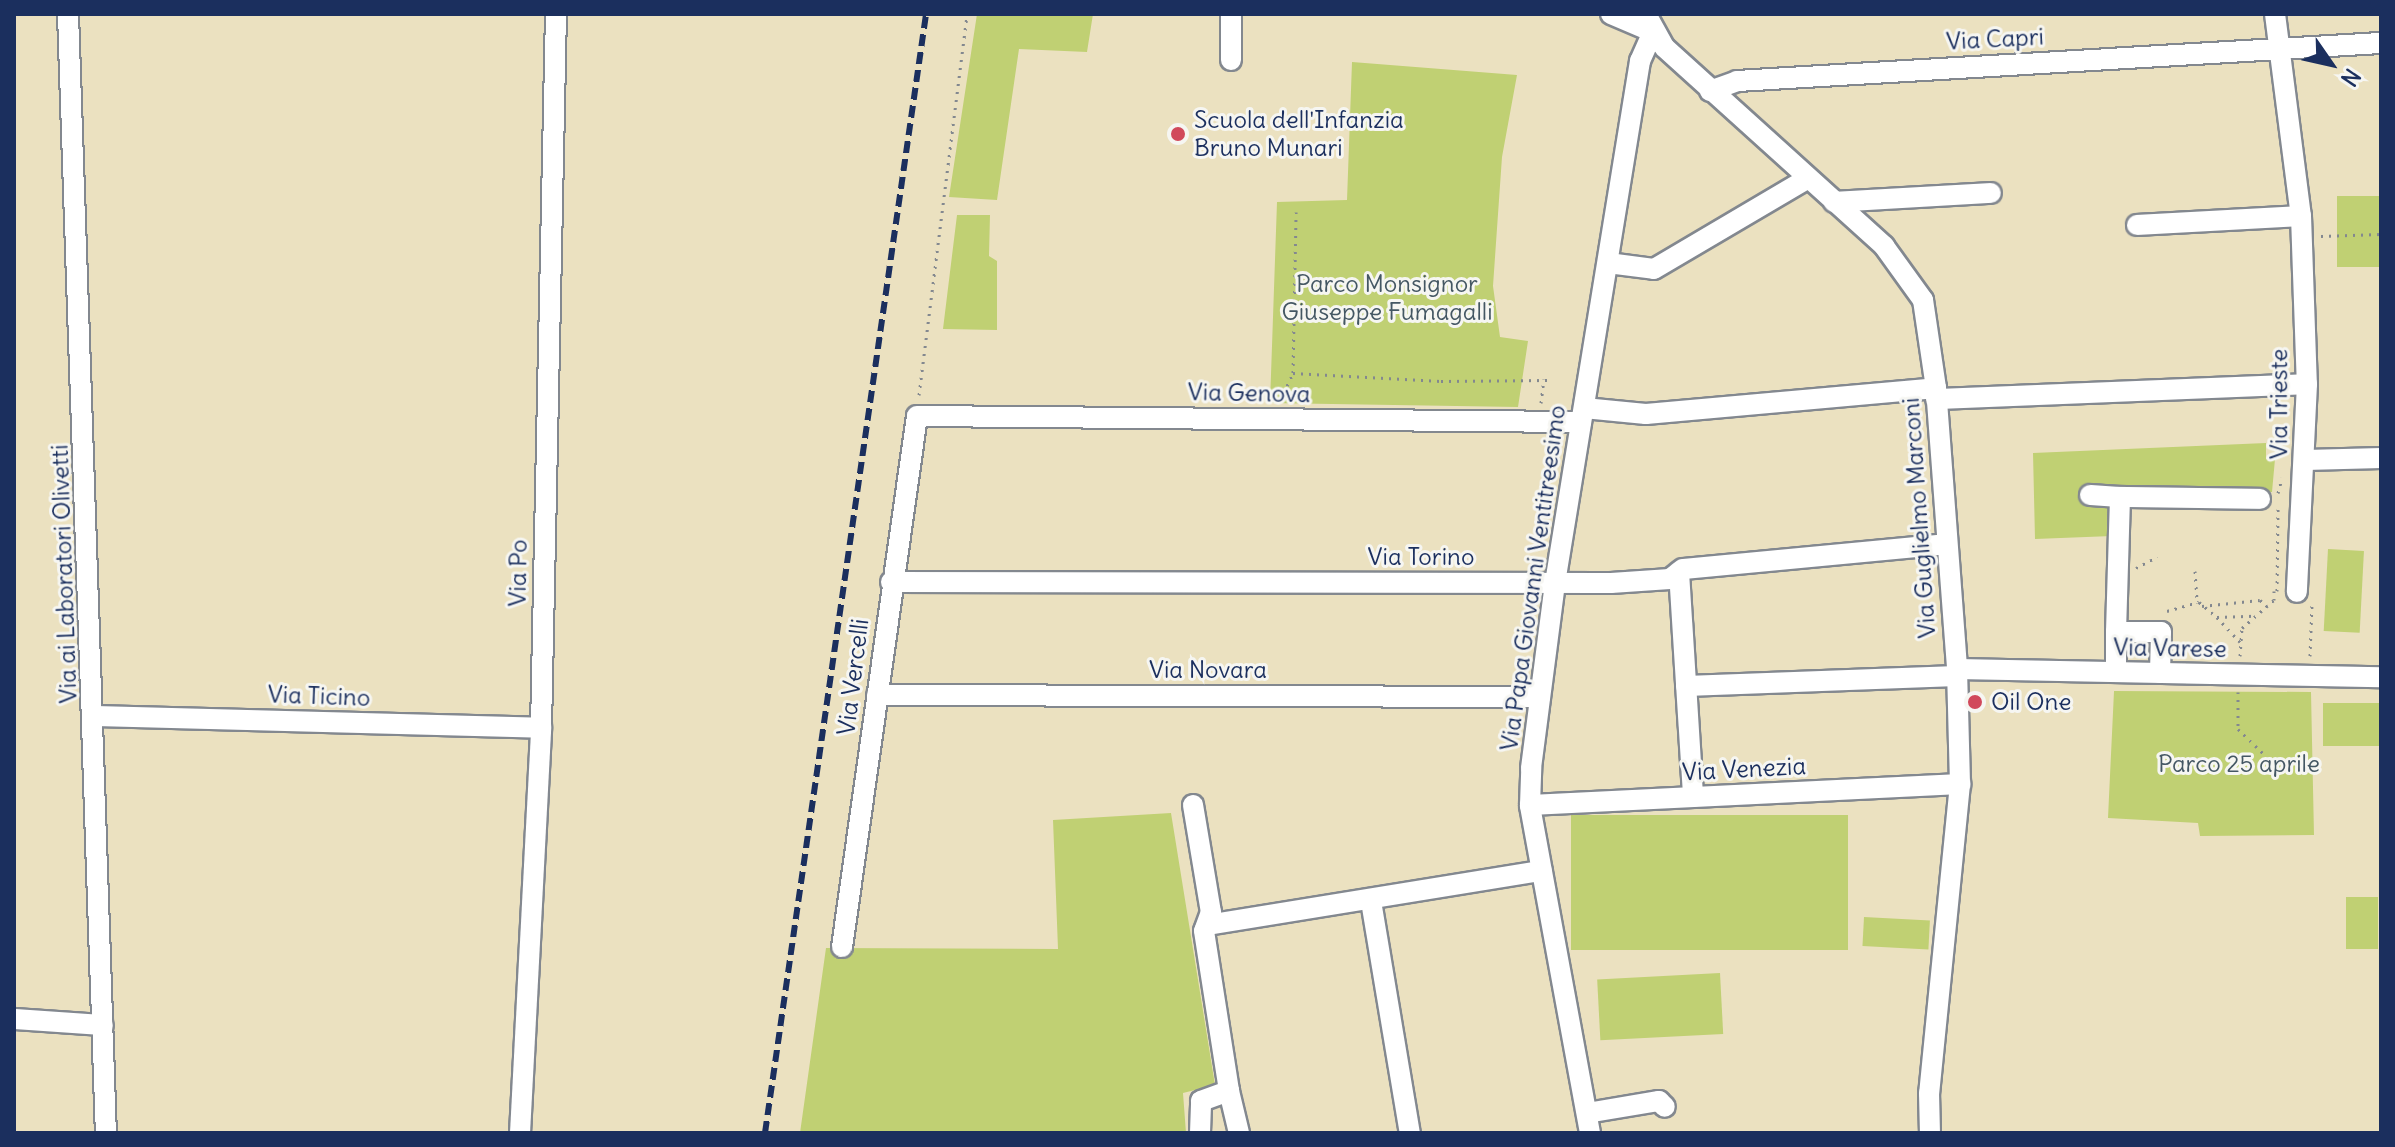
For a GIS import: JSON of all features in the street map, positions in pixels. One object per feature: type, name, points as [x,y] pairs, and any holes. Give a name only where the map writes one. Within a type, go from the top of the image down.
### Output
[{"type":"street","name":"Via ai Laboratori Olivetti","points":[[68,14],[96,716],[106,1133]]},
{"type":"street","name":"Via Po","points":[[520,1133],[541,728],[556,14]]},
{"type":"street","points":[[1231,14],[1231,60]]},
{"type":"street","points":[[1611,14],[1649,23]]},
{"type":"street","name":"Via Trieste","points":[[2275,14],[2282,47],[2301,216],[2307,384],[2306,460],[2297,592]]},
{"type":"street","name":"Via Guglielmo Marconi","points":[[1649,23],[1710,91],[1884,246],[1916,284],[1929,326],[1957,672],[1960,784],[1929,1093],[1930,1133]]},
{"type":"street","name":"Via Papa Giovanni Ventitreesimo","points":[[1588,1123],[1530,805],[1555,583],[1640,61],[1649,23]]},
{"type":"street","name":"Via Capri","points":[[1710,91],[1737,81],[2381,43]]},
{"type":"street","points":[[1608,263],[1654,269],[1807,179]]},
{"type":"street","points":[[1834,202],[1991,193]]},
{"type":"street","points":[[2137,225],[2301,216]]},
{"type":"street","name":"Via Genova","points":[[917,416],[1276,419],[1646,414],[1936,394],[2307,384]]},
{"type":"street","name":"Via Vercelli","points":[[842,947],[891,582],[917,416]]},
{"type":"street","points":[[2306,460],[2381,458]]},
{"type":"street","points":[[2090,495],[2260,499]]},
{"type":"street","points":[[2116,672],[2120,497]]},
{"type":"street","name":"Via Torino","points":[[891,582],[1555,583],[1670,579],[1679,572],[1946,544]]},
{"type":"street","points":[[1679,572],[1693,797]]},
{"type":"street","points":[[2116,632],[2161,632],[2160,673]]},
{"type":"street","name":"Via Varese","points":[[1686,686],[1957,672],[2381,677]]},
{"type":"street","name":"Via Novara","points":[[877,695],[1540,697]]},
{"type":"street","name":"Via Ticino","points":[[96,716],[541,728]]},
{"type":"street","name":"Via Venezia","points":[[1530,805],[1960,784]]},
{"type":"street","points":[[1193,805],[1211,912],[1207,925],[1229,1091],[1239,1133]]},
{"type":"street","points":[[1207,925],[1371,901],[1542,871]]},
{"type":"street","points":[[1371,901],[1410,1133]]},
{"type":"street","points":[[14,1019],[103,1025]]},
{"type":"street","points":[[1200,1133],[1201,1101],[1229,1091]]},
{"type":"street","points":[[1588,1123],[1659,1101],[1665,1107]]},
{"type":"path","points":[[917,416],[967,14]]},
{"type":"path","points":[[1276,419],[1281,389],[1293,373],[1296,212]]},
{"type":"path","points":[[2301,237],[2381,234]]},
{"type":"path","points":[[1293,373],[1441,381],[1548,380]]},
{"type":"path","points":[[2195,571],[2200,604],[2240,642]]},
{"type":"path","points":[[2167,611],[2200,604],[2260,600],[2267,606]]},
{"type":"path","points":[[2217,617],[2254,616]]},
{"type":"green space","points":[[977,14],[1093,14],[1087,52],[1019,49],[997,200],[949,197]]},
{"type":"green space","name":"Parco Monsignor Giuseppe Fumagalli","points":[[1352,62],[1517,75],[1502,157],[1493,286],[1500,337],[1528,341],[1518,407],[1270,403],[1277,202],[1347,200]]},
{"type":"green space","points":[[2337,196],[2381,196],[2381,267],[2337,267]]},
{"type":"green space","points":[[957,215],[990,215],[989,256],[997,261],[997,330],[943,329]]},
{"type":"green space","points":[[2266,443],[2266,459],[2275,459],[2272,492],[2085,491],[2113,503],[2112,536],[2035,539],[2033,453]]},
{"type":"green space","points":[[2328,549],[2364,551],[2360,633],[2324,631]]},
{"type":"green space","name":"Parco 25 aprile","points":[[2114,691],[2311,692],[2314,835],[2200,836],[2198,823],[2108,818]]},
{"type":"green space","points":[[2323,703],[2381,703],[2381,746],[2323,746]]},
{"type":"green space","points":[[1171,813],[1215,1085],[1183,1093],[1186,1133],[800,1133],[826,948],[1058,949],[1053,820]]},
{"type":"green space","points":[[1571,815],[1848,815],[1848,950],[1571,950]]},
{"type":"green space","points":[[2346,897],[2378,897],[2378,949],[2346,949]]},
{"type":"green space","points":[[1864,917],[1930,920],[1928,949],[1862,946]]},
{"type":"green space","points":[[1720,973],[1723,1034],[1600,1040],[1597,979]]},
{"type":"railway","points":[[765,1133],[926,14]]},
{"type":"place","name":"Scuola dell'Infanzia Bruno Munari","points":[[1178,134]]},
{"type":"place","name":"Oil One","points":[[1975,702]]}]
